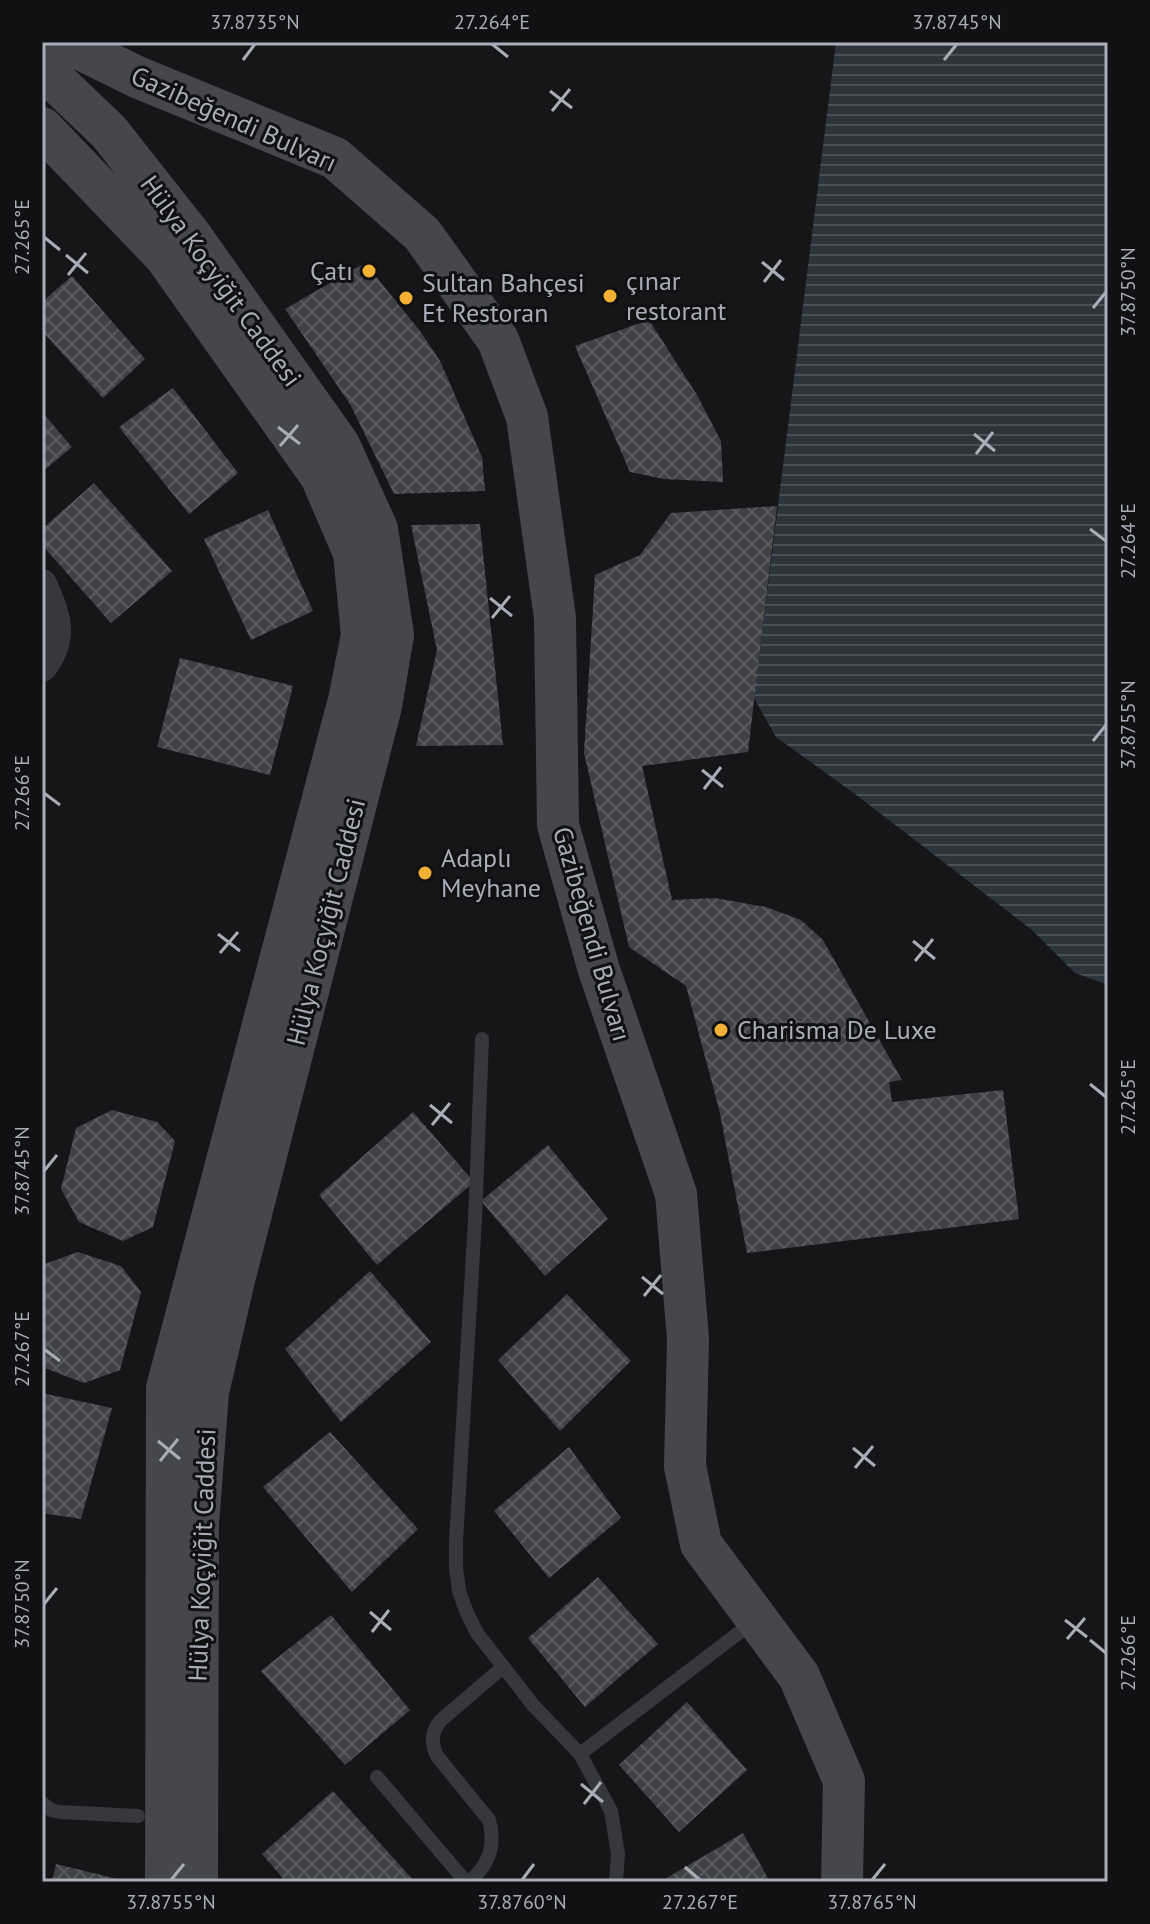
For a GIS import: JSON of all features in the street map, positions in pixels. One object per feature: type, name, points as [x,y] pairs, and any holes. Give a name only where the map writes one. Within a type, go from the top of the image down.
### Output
[{"type":"main road","name":"Gazibeğendi Bulvarı","points":[[52,58],[73,57],[121,70],[335,158],[422,234],[498,340],[527,417],[555,618],[558,825],[599,970],[676,1194],[688,1339],[685,1466],[701,1544],[799,1676],[844,1781],[842,1882]]},
{"type":"main road","name":"Hülya Koçyiğit Caddesi","points":[[52,58],[191,236],[339,445],[377,529],[393,635],[378,721],[208,1392],[198,1524],[197,1882]]},
{"type":"main road","points":[[109,132],[103,105],[121,70]]},
{"type":"main road","name":"Hülya Koçyiğit Caddesi","points":[[42,128],[165,256],[321,476],[354,553],[362,635],[349,700],[167,1388],[166,1882]]},
{"type":"street","points":[[42,584],[56,614],[55,648],[42,667]]},
{"type":"lane","points":[[482,1039],[456,1567],[459,1591],[477,1633],[533,1705],[580,1754],[611,1811],[618,1854],[616,1882]]},
{"type":"lane","points":[[580,1754],[757,1619]]},
{"type":"lane","points":[[377,1777],[467,1882],[478,1874],[490,1856],[492,1832],[489,1820],[437,1756],[432,1737],[440,1721],[503,1667]]},
{"type":"lane","points":[[42,1803],[60,1812],[138,1816]]},
{"type":"shaded area","points":[[836,42],[1108,42],[1108,985],[1075,973],[1032,930],[776,737],[754,698]]},
{"type":"building","points":[[365,263],[440,361],[482,457],[485,491],[394,494],[350,404],[285,309]]},
{"type":"building","points":[[72,276],[145,359],[103,398],[42,331],[42,302]]},
{"type":"building","points":[[649,320],[697,395],[721,441],[723,482],[664,479],[630,472],[575,346]]},
{"type":"building","points":[[173,388],[238,473],[189,514],[119,427]]},
{"type":"building","points":[[42,412],[72,447],[42,472]]},
{"type":"building","points":[[94,483],[172,571],[111,623],[42,545],[42,529]]},
{"type":"building","points":[[777,506],[748,752],[642,766],[672,900],[715,898],[766,907],[801,920],[823,940],[902,1080],[889,1082],[892,1102],[1003,1090],[1019,1219],[747,1253],[719,1109],[686,986],[629,947],[584,753],[595,575],[640,555],[671,513]]},
{"type":"building","points":[[268,510],[313,611],[251,640],[204,539]]},
{"type":"building","points":[[480,524],[503,745],[416,746],[437,650],[411,525]]},
{"type":"building","points":[[180,658],[293,686],[270,775],[157,747]]},
{"type":"building","points":[[112,1110],[157,1122],[175,1141],[153,1227],[123,1241],[79,1222],[61,1189],[76,1128]]},
{"type":"building","points":[[413,1112],[474,1182],[377,1265],[319,1195]]},
{"type":"building","points":[[548,1145],[608,1219],[545,1276],[481,1201]]},
{"type":"building","points":[[78,1252],[121,1266],[141,1292],[120,1370],[84,1383],[42,1367],[42,1265]]},
{"type":"building","points":[[370,1271],[431,1342],[341,1422],[285,1349]]},
{"type":"building","points":[[567,1294],[631,1361],[560,1431],[498,1360]]},
{"type":"building","points":[[42,1393],[112,1408],[81,1519],[42,1513]]},
{"type":"building","points":[[330,1432],[418,1529],[352,1592],[263,1487]]},
{"type":"building","points":[[569,1447],[621,1518],[549,1578],[494,1511]]},
{"type":"building","points":[[598,1577],[658,1644],[585,1707],[528,1638]]},
{"type":"building","points":[[331,1615],[410,1710],[345,1765],[261,1671]]},
{"type":"building","points":[[687,1702],[747,1770],[679,1832],[619,1765]]},
{"type":"building","points":[[333,1791],[415,1882],[286,1882],[262,1854]]},
{"type":"building","points":[[743,1833],[770,1882],[660,1882]]},
{"type":"building","points":[[56,1864],[126,1881],[126,1882],[52,1882]]},
{"type":"place","name":"Çatı","points":[[369,271]]},
{"type":"place","name":"çınar restorant","points":[[610,296]]},
{"type":"place","name":"Sultan Bahçesi Et Restoran","points":[[406,298]]},
{"type":"place","name":"Adaplı Meyhane","points":[[425,873]]},
{"type":"place","name":"Charisma De Luxe","points":[[721,1030]]}]
